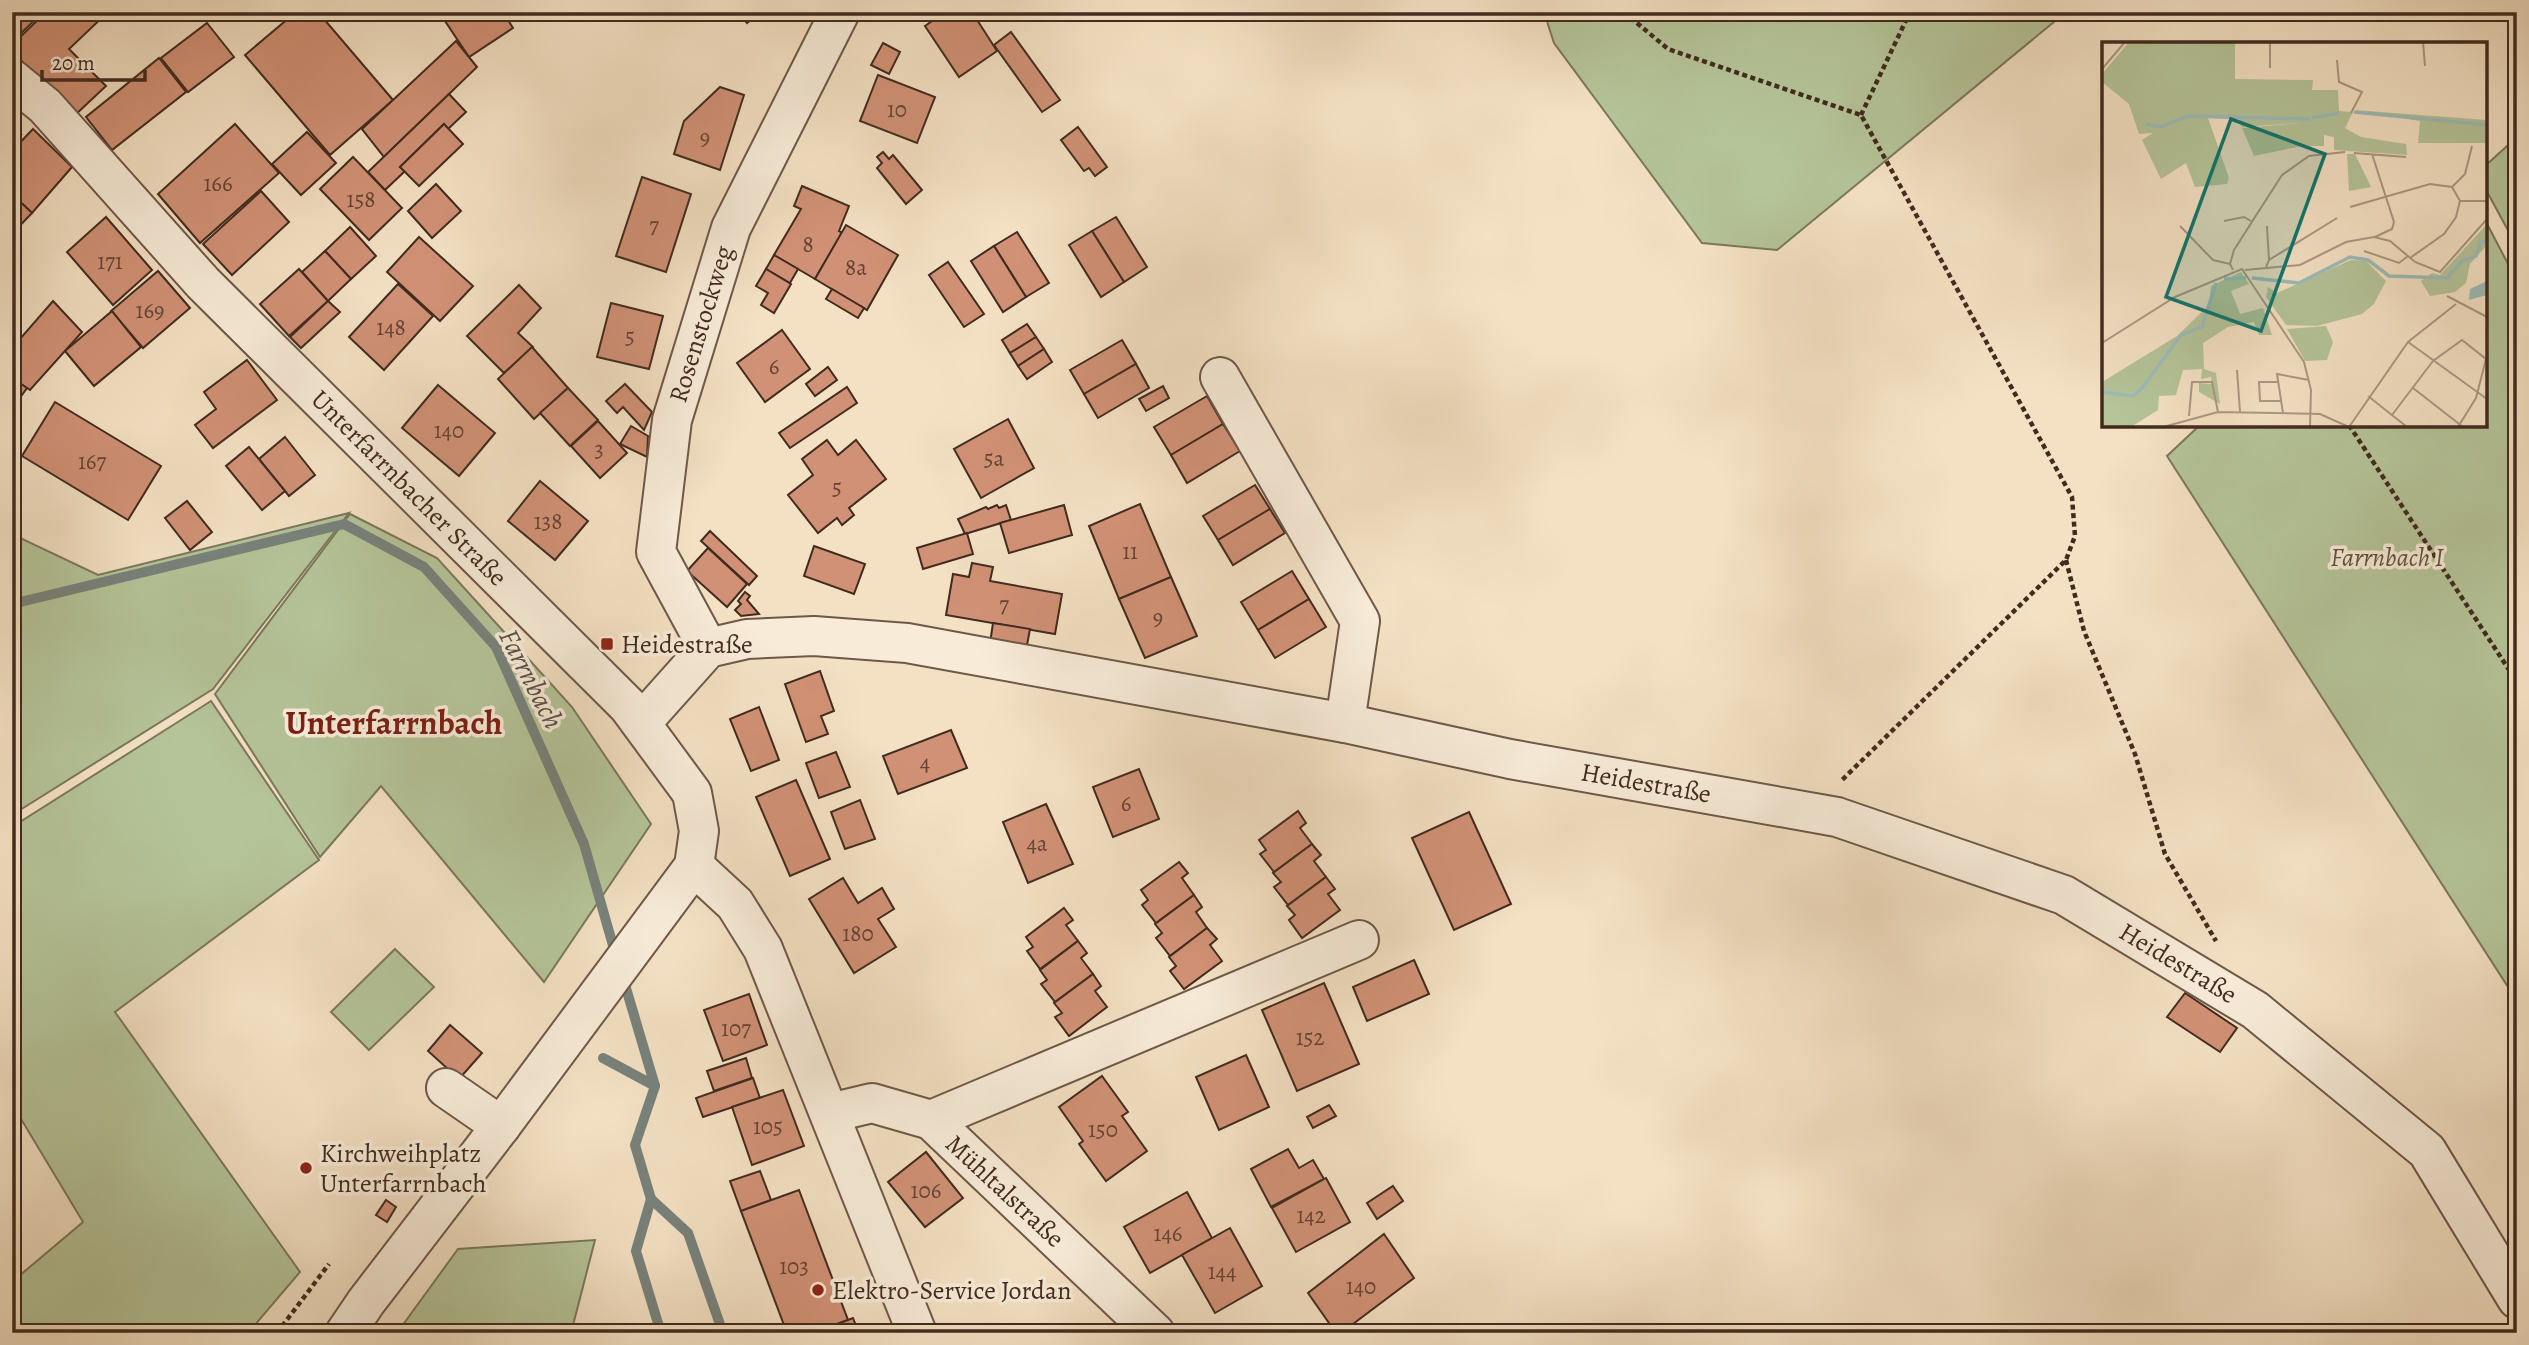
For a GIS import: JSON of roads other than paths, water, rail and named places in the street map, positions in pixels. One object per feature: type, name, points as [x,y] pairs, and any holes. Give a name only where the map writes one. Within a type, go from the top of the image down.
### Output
[{"type":"street","name":"Rosenstockweg","points":[[708,648],[656,552],[672,420],[731,228],[840,12]]},
{"type":"street","name":"Unterfarrnbacher Straße","points":[[12,79],[45,106],[204,283],[618,696],[692,793],[699,831],[694,866],[501,1126],[366,1301],[345,1333]]},
{"type":"street","points":[[1220,377],[1360,621],[1345,723]]},
{"type":"street","name":"Heidestraße","points":[[708,648],[747,639],[814,636],[907,643],[1345,723],[1510,759],[1837,817],[2064,895],[2255,1010],[2427,1151],[2517,1299]]},
{"type":"street","points":[[641,723],[708,648]]},
{"type":"street","points":[[694,866],[735,904],[763,949],[917,1333]]},
{"type":"street","points":[[931,1120],[1359,940]]},
{"type":"street","points":[[446,1088],[501,1126]]},
{"type":"street","name":"Mühltalstraße","points":[[830,1114],[872,1103],[931,1120],[1155,1333]]},
{"type":"waterway","name":"Farrnbach","points":[[12,604],[344,524],[424,567],[496,647],[584,844],[616,956]]},
{"type":"waterway","name":"Farrnbach","points":[[623,978],[655,1086],[635,1145],[651,1199],[688,1233],[723,1333]]},
{"type":"waterway","points":[[603,1058],[655,1086]]},
{"type":"waterway","name":"Farrnbach","points":[[651,1199],[636,1251],[661,1333]]},
{"type":"place","name":"Heidestraße","points":[[607,644]]},
{"type":"place","name":"Kirchweihplatz Unterfarrnbach","points":[[306,1168]]},
{"type":"place","name":"Elektro-Service Jordan","points":[[818,1290]]},
{"type":"district","name":"Unterfarrnbach","points":[[394,722]]},
{"type":"park label","name":"Farrnbach I","points":[[2387,557]]}]
